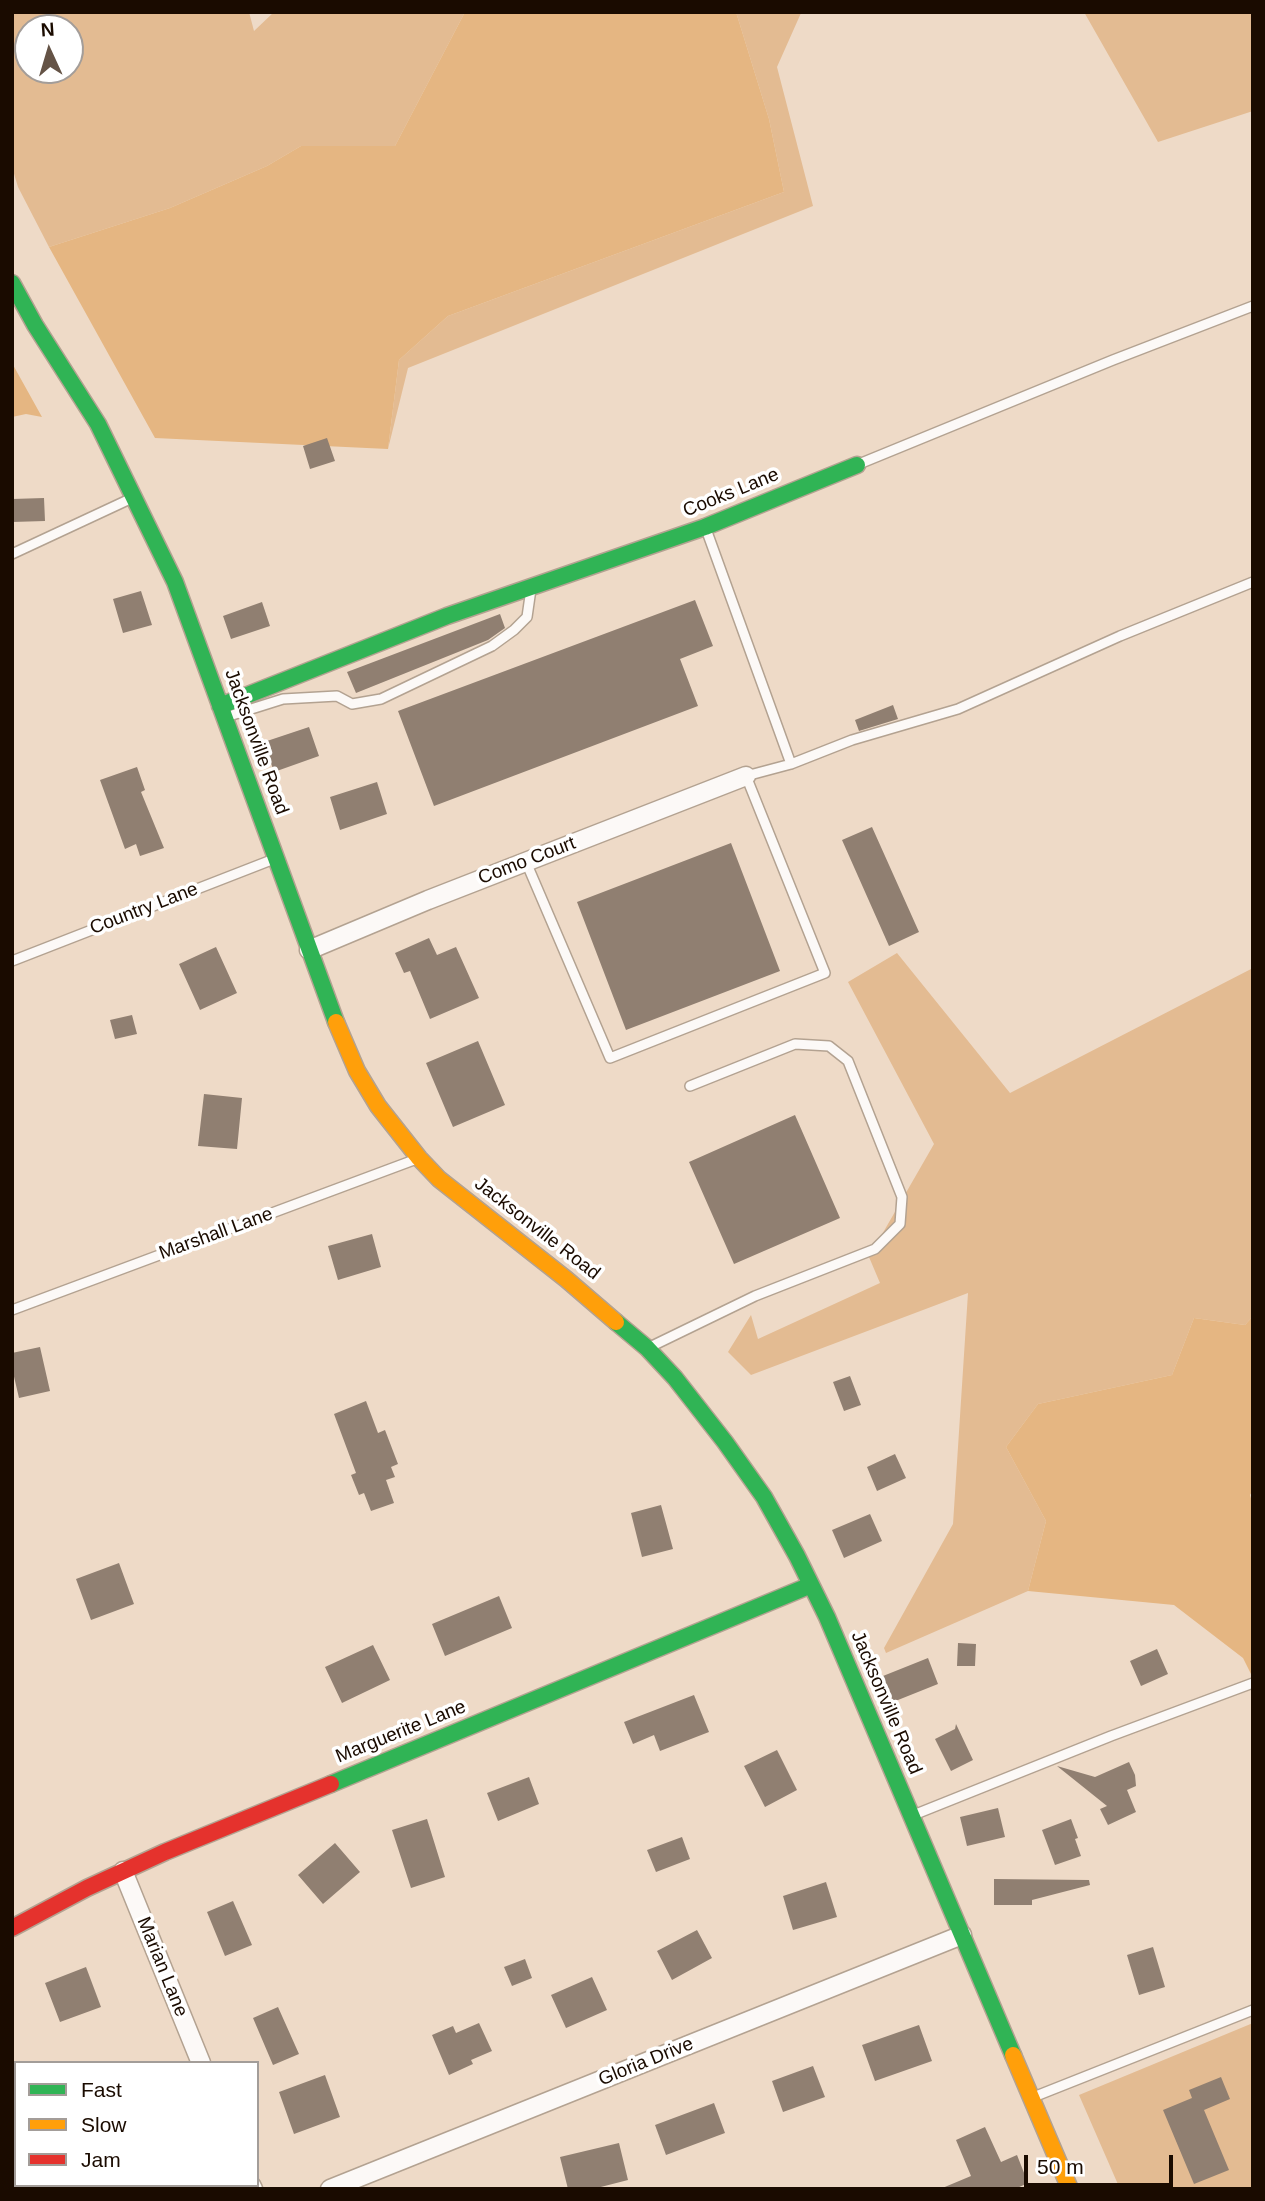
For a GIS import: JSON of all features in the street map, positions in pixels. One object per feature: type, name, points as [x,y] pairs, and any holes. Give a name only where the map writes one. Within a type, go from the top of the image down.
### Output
[{"type":"main road","name":"Jacksonville Road","points":[[12,284],[35,325],[99,424],[175,582],[309,950],[358,1072],[378,1106],[439,1179],[566,1279],[647,1348],[675,1378],[725,1441],[764,1497],[811,1586],[1070,2189]]},
{"type":"main road","name":"Cooks Lane","points":[[222,712],[447,616],[705,527],[857,465]]},
{"type":"main road","name":"Marguerite Lane","points":[[12,1928],[123,1871],[811,1586]]},
{"type":"street","name":"Como Court","points":[[309,950],[746,776]]},
{"type":"street","name":"Marian Lane","points":[[123,1871],[200,2061]]},
{"type":"street","name":"Gloria Drive","points":[[330,2189],[962,1935]]},
{"type":"lane","name":"Cooks Lane","points":[[857,465],[1100,365],[1253,306]]},
{"type":"lane","points":[[12,554],[135,497]]},
{"type":"lane","points":[[705,527],[791,764]]},
{"type":"lane","points":[[526,862],[610,1058],[825,972],[746,776],[791,764],[852,740],[958,709],[1120,636],[1253,582]]},
{"type":"lane","points":[[222,712],[283,699],[337,696],[352,704],[381,699],[492,646],[514,630],[527,617],[531,585]]},
{"type":"lane","name":"Country Lane","points":[[12,961],[276,858]]},
{"type":"lane","points":[[647,1348],[755,1296],[875,1249],[900,1224],[902,1197],[848,1061],[829,1046],[795,1044],[690,1086]]},
{"type":"lane","name":"Marshall Lane","points":[[12,1310],[419,1158]]},
{"type":"lane","points":[[911,1816],[1253,1683]]},
{"type":"lane","points":[[1031,2098],[1253,2010]]},
{"type":"shaded area","points":[[12,12],[249,12],[254,31],[274,12],[465,12],[395,146],[301,146],[267,166],[170,208],[49,247],[18,187],[12,167]]},
{"type":"shaded area","points":[[465,12],[736,12],[769,119],[784,192],[448,316],[399,360],[388,449],[155,438],[49,247],[170,208],[267,166],[301,146],[395,146]]},
{"type":"shaded area","points":[[736,12],[805,12],[801,13],[777,67],[813,206],[408,368],[388,449],[399,360],[448,316],[784,192],[769,119]]},
{"type":"shaded area","points":[[1084,12],[1253,12],[1253,111],[1158,142]]},
{"type":"shaded area","points":[[12,363],[42,417],[26,414],[12,417]]},
{"type":"shaded area","points":[[897,953],[1010,1093],[1253,968],[1253,1316],[1245,1325],[1194,1318],[1172,1375],[1038,1404],[1006,1447],[1046,1521],[1028,1591],[886,1653],[884,1648],[953,1524],[968,1293],[751,1375],[728,1352],[751,1315],[758,1339],[880,1283],[869,1257],[934,1144],[848,982]]},
{"type":"shaded area","points":[[1253,1316],[1253,1490],[1250,1495],[1253,1505],[1253,1678],[1243,1658],[1174,1605],[1028,1591],[1046,1521],[1006,1447],[1038,1404],[1172,1375],[1194,1318],[1245,1325]]},
{"type":"shaded area","points":[[1253,2023],[1253,2189],[1120,2189],[1079,2095]]},
{"type":"building","points":[[327,438],[335,461],[310,469],[303,446]]},
{"type":"building","points":[[44,498],[45,521],[12,522],[12,499]]},
{"type":"building","points":[[141,591],[152,625],[123,633],[113,599]]},
{"type":"building","points":[[695,600],[713,646],[680,659],[698,706],[434,806],[398,711]]},
{"type":"building","points":[[262,602],[270,626],[231,639],[223,616]]},
{"type":"building","points":[[500,614],[505,628],[488,640],[356,693],[347,672]]},
{"type":"building","points":[[893,705],[898,719],[859,731],[855,720]]},
{"type":"building","points":[[309,727],[319,756],[274,772],[264,742]]},
{"type":"building","points":[[137,767],[145,790],[141,792],[164,848],[140,856],[136,844],[125,849],[100,780]]},
{"type":"building","points":[[377,782],[387,814],[340,830],[330,797]]},
{"type":"building","points":[[872,827],[919,932],[889,946],[842,840]]},
{"type":"building","points":[[731,843],[780,971],[626,1030],[577,902]]},
{"type":"building","points":[[429,938],[437,955],[456,947],[479,998],[430,1019],[410,971],[404,973],[395,953]]},
{"type":"building","points":[[216,947],[237,993],[200,1010],[179,964]]},
{"type":"building","points":[[132,1015],[137,1034],[115,1039],[110,1020]]},
{"type":"building","points":[[478,1041],[505,1105],[453,1127],[426,1063]]},
{"type":"building","points":[[204,1094],[242,1098],[237,1149],[198,1146]]},
{"type":"building","points":[[795,1115],[840,1218],[734,1264],[689,1162]]},
{"type":"building","points":[[372,1234],[381,1267],[338,1280],[328,1246]]},
{"type":"building","points":[[40,1347],[50,1391],[19,1398],[12,1368],[12,1353]]},
{"type":"building","points":[[850,1376],[861,1405],[844,1411],[833,1382]]},
{"type":"building","points":[[366,1401],[378,1433],[385,1430],[398,1464],[391,1467],[395,1477],[386,1480],[394,1503],[371,1511],[364,1493],[359,1495],[351,1475],[356,1473],[334,1414]]},
{"type":"building","points":[[895,1454],[906,1478],[877,1491],[867,1467]]},
{"type":"building","points":[[661,1505],[673,1549],[642,1557],[631,1513]]},
{"type":"building","points":[[870,1514],[882,1541],[844,1558],[832,1530]]},
{"type":"building","points":[[119,1563],[134,1604],[91,1620],[76,1579]]},
{"type":"building","points":[[499,1596],[512,1628],[445,1656],[432,1624]]},
{"type":"building","points":[[958,1643],[976,1644],[975,1666],[957,1666]]},
{"type":"building","points":[[373,1645],[390,1680],[342,1703],[325,1667]]},
{"type":"building","points":[[1157,1649],[1168,1674],[1141,1686],[1130,1661]]},
{"type":"building","points":[[928,1658],[938,1684],[893,1702],[883,1676]]},
{"type":"building","points":[[694,1695],[709,1732],[660,1751],[654,1735],[633,1744],[624,1722]]},
{"type":"building","points":[[956,1724],[973,1760],[951,1771],[935,1739],[955,1729]]},
{"type":"building","points":[[777,1750],[797,1790],[765,1807],[744,1766]]},
{"type":"building","points":[[1129,1762],[1135,1775],[1136,1786],[1127,1790],[1136,1812],[1108,1825],[1100,1809],[1107,1806],[1057,1766],[1095,1777]]},
{"type":"building","points":[[529,1777],[539,1804],[498,1821],[487,1793]]},
{"type":"building","points":[[998,1808],[1005,1837],[967,1846],[960,1817]]},
{"type":"building","points":[[427,1819],[445,1877],[411,1888],[392,1830]]},
{"type":"building","points":[[1071,1819],[1081,1856],[1055,1865],[1042,1830]]},
{"type":"building","points":[[682,1837],[690,1859],[656,1872],[647,1850]]},
{"type":"building","points":[[335,1843],[360,1872],[323,1904],[298,1875]]},
{"type":"building","points":[[994,1879],[1089,1880],[1090,1885],[1032,1900],[1032,1905],[994,1905]]},
{"type":"building","points":[[826,1882],[837,1917],[793,1930],[783,1896]]},
{"type":"building","points":[[233,1901],[252,1945],[225,1956],[207,1912]]},
{"type":"building","points":[[697,1930],[712,1958],[672,1980],[657,1951]]},
{"type":"building","points":[[1153,1947],[1165,1987],[1139,1995],[1127,1955]]},
{"type":"building","points":[[525,1959],[532,1978],[512,1986],[504,1967]]},
{"type":"building","points":[[86,1967],[101,2007],[60,2022],[45,1983]]},
{"type":"building","points":[[592,1977],[607,2010],[566,2028],[551,1995]]},
{"type":"building","points":[[278,2007],[299,2054],[273,2065],[253,2018]]},
{"type":"building","points":[[479,2023],[492,2051],[471,2060],[473,2064],[449,2075],[432,2035],[453,2026],[456,2033]]},
{"type":"building","points":[[919,2025],[932,2061],[875,2081],[862,2045]]},
{"type":"building","points":[[813,2066],[825,2097],[783,2112],[772,2081]]},
{"type":"building","points":[[325,2075],[340,2117],[294,2134],[279,2092]]},
{"type":"building","points":[[1221,2077],[1230,2099],[1204,2110],[1229,2170],[1194,2184],[1163,2110],[1192,2098],[1189,2090]]},
{"type":"building","points":[[714,2103],[725,2133],[666,2155],[655,2125]]},
{"type":"building","points":[[985,2127],[1001,2162],[1017,2155],[1028,2183],[1015,2189],[940,2189],[971,2176],[956,2140]]},
{"type":"building","points":[[619,2143],[628,2180],[593,2189],[568,2189],[560,2157]]},
{"type":"traffic: fast","points":[[12,283],[35,325],[98,424],[175,582],[336,1022]]},
{"type":"traffic: fast","points":[[220,706],[447,616],[705,527],[857,465]]},
{"type":"traffic: fast","points":[[616,1322],[647,1348],[675,1378],[725,1442],[764,1497],[797,1556],[827,1617],[1013,2055]]},
{"type":"traffic: fast","points":[[331,1784],[811,1585]]},
{"type":"traffic: slow","points":[[336,1022],[357,1071],[378,1106],[419,1158],[439,1179],[616,1322]]},
{"type":"traffic: slow","points":[[1013,2055],[1070,2189]]},
{"type":"traffic: jam","points":[[12,1928],[87,1888],[165,1852],[331,1784]]}]
